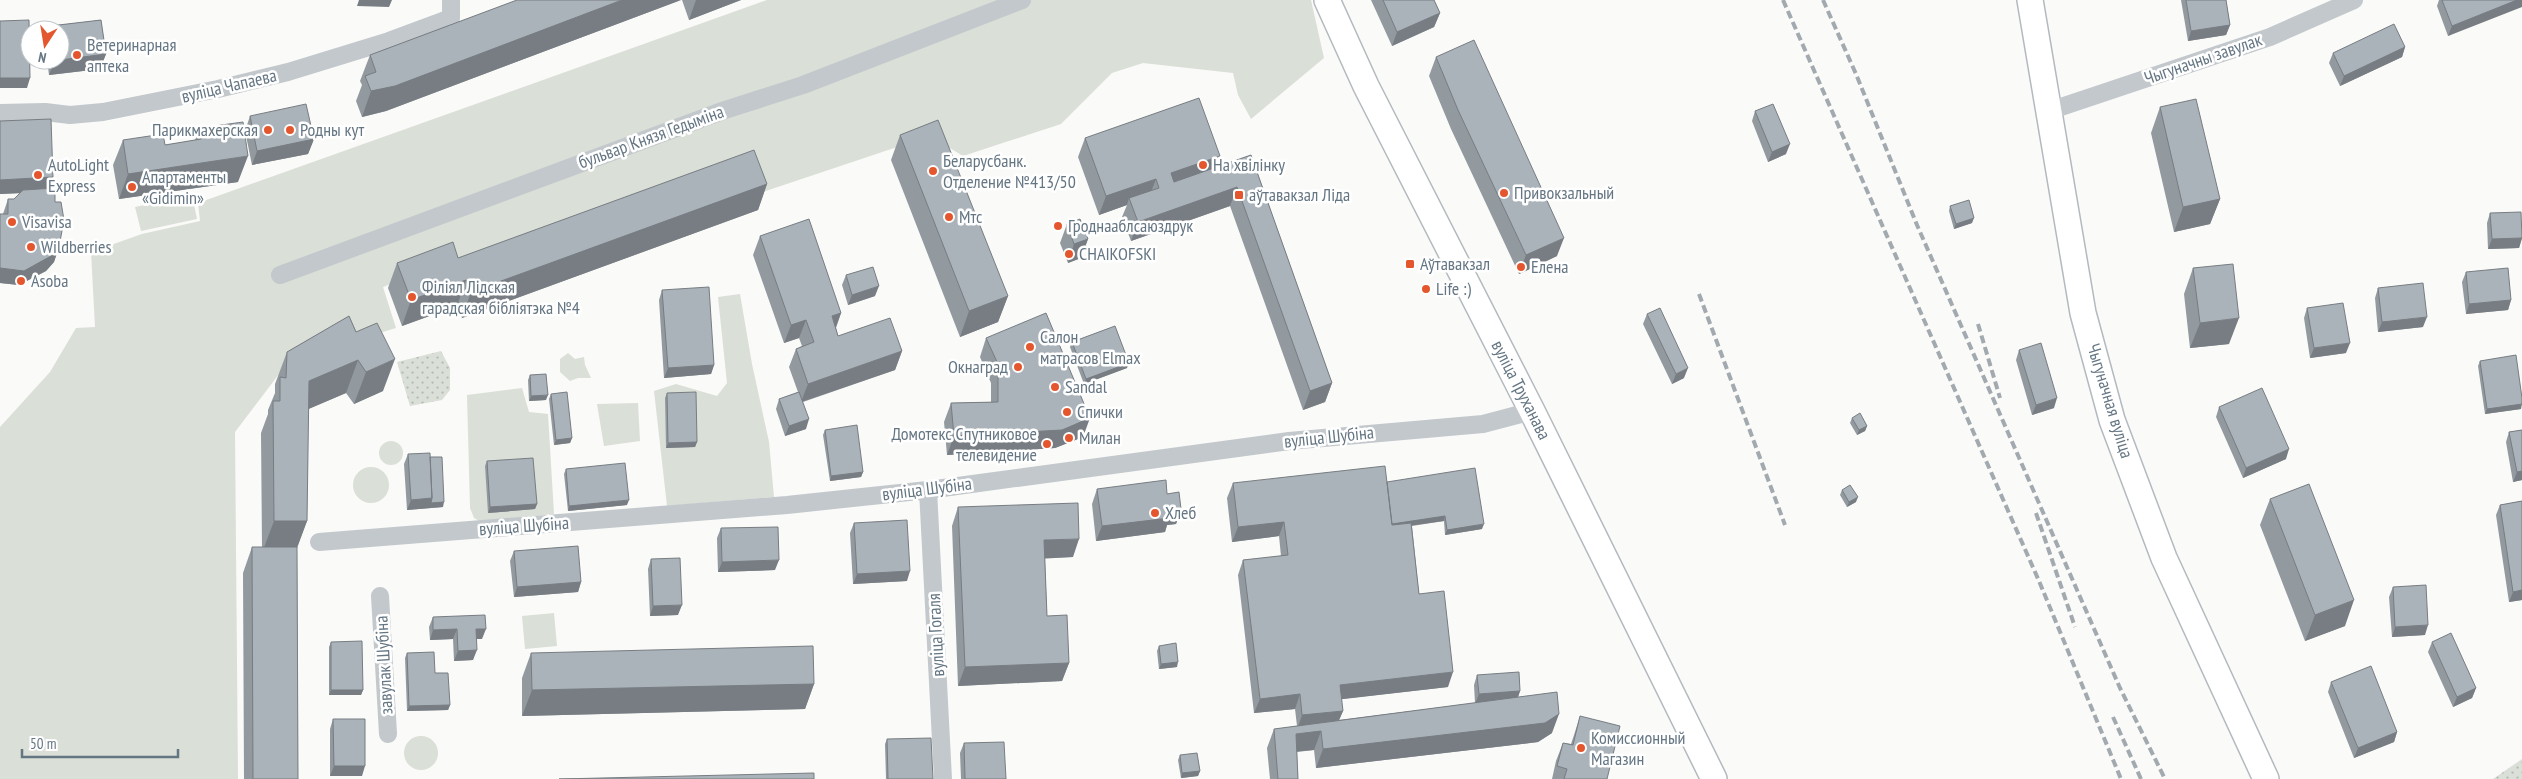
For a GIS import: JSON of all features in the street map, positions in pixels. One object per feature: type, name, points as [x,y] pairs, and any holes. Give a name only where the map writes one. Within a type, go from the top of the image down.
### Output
[{"type":"main road","name":"вуліца Труханава","points":[[1327,0],[1366,86],[1532,411],[1714,779]]},
{"type":"main road","name":"Чыгуначная вуліца","points":[[2030,0],[2083,313],[2112,420],[2164,558],[2266,779]]},
{"type":"street","name":"вуліца Чапаева","points":[[0,113],[45,112],[70,115],[103,112],[218,89],[288,72],[389,41],[451,18],[451,0]]},
{"type":"street","name":"бульвар Князя Гедыміна","points":[[280,275],[725,110],[803,85],[1022,0]]},
{"type":"street","name":"Чыгуначны завулак","points":[[2049,111],[2270,36],[2354,0]]},
{"type":"street","name":"вуліца Шубіна","points":[[319,542],[768,506],[928,490],[1289,441],[1483,424],[1532,411]]},
{"type":"street","name":"вуліца Гогаля","points":[[928,490],[943,779]]},
{"type":"street","name":"завулак Шубіна","points":[[380,596],[388,734]]},
{"type":"shaded area","points":[[767,0],[1311,0],[1324,58],[1251,119],[1238,95],[1233,73],[1143,63],[1112,73],[1061,124],[963,156],[930,136],[754,195],[446,264],[383,287],[396,328],[340,345],[279,374],[235,432],[238,779],[0,779],[0,427],[50,372],[76,328],[95,327],[91,252],[142,234],[200,221],[198,203]]},
{"type":"shaded area","points":[[192,195],[197,219],[141,231],[135,207]]},
{"type":"shaded area","points":[[740,294],[752,364],[769,442],[774,497],[667,506],[654,391],[676,384],[717,396],[727,383],[718,297]]},
{"type":"shaded area","points":[[441,351],[450,368],[450,390],[442,400],[410,406],[397,362]]},
{"type":"shaded area","points":[[568,353],[575,359],[584,357],[585,365],[591,378],[578,378],[570,381],[560,372],[560,359]]},
{"type":"shaded area","points":[[522,388],[529,412],[548,414],[554,514],[481,522],[474,518],[470,508],[467,395]]},
{"type":"shaded area","points":[[638,403],[640,441],[604,446],[597,404]]},
{"type":"shaded area","points":[[391,441],[400,444],[403,453],[400,462],[391,465],[382,462],[379,453],[382,444]]},
{"type":"shaded area","points":[[371,467],[384,472],[389,485],[384,498],[371,503],[358,498],[353,485],[358,472]]},
{"type":"shaded area","points":[[554,613],[557,646],[525,649],[522,616]]},
{"type":"shaded area","points":[[421,736],[428,737],[433,741],[437,746],[437,760],[433,765],[428,769],[421,770],[414,769],[409,765],[405,760],[404,753],[405,746],[409,741],[414,737]]},
{"type":"shaded area","points":[[2522,759],[2522,779],[2493,779]]},
{"type":"building","points":[[517,0],[622,0],[395,86],[371,91],[365,76],[376,72],[370,55]]},
{"type":"building","points":[[1383,0],[1434,0],[1440,13],[1397,32]]},
{"type":"building","points":[[2186,0],[2226,0],[2230,25],[2191,31]]},
{"type":"building","points":[[2442,0],[2517,0],[2452,26]]},
{"type":"building","points":[[20,20],[20,70],[30,70],[30,78],[0,78],[0,21]]},
{"type":"building","points":[[101,20],[106,54],[70,59],[70,24]]},
{"type":"building","points":[[2394,24],[2405,47],[2344,76],[2333,53]]},
{"type":"building","name":"Привокзальный","points":[[1474,40],[1564,238],[1526,255],[1458,110],[1436,57]]},
{"type":"building","points":[[1199,98],[1220,156],[1171,173],[1174,182],[1251,155],[1332,383],[1310,391],[1237,187],[1138,222],[1129,198],[1159,188],[1156,179],[1106,196],[1085,138]]},
{"type":"building","points":[[2196,99],[2220,199],[2183,207],[2160,107]]},
{"type":"building","points":[[306,104],[314,139],[257,151],[250,116]]},
{"type":"building","points":[[1773,104],[1790,144],[1772,152],[1755,111]]},
{"type":"building","points":[[51,119],[53,177],[0,180],[0,121]]},
{"type":"building","points":[[938,120],[1008,296],[969,311],[900,135]]},
{"type":"building","points":[[243,122],[248,156],[128,174],[123,140],[163,134],[165,145],[201,139],[200,128]]},
{"type":"building","points":[[754,150],[767,184],[471,292],[466,280],[411,300],[397,263],[453,242],[458,258]]},
{"type":"building","points":[[55,188],[55,202],[61,202],[64,220],[59,247],[51,256],[24,271],[0,268],[0,214],[8,214],[8,199],[14,199],[23,190]]},
{"type":"building","points":[[1969,200],[1974,218],[1956,224],[1950,206]]},
{"type":"building","points":[[2521,212],[2522,238],[2492,239],[2490,213]]},
{"type":"building","points":[[809,219],[841,313],[832,316],[838,336],[890,318],[902,351],[808,384],[796,349],[814,342],[806,320],[791,325],[760,236]]},
{"type":"building","points":[[1080,219],[1088,239],[1074,244],[1067,224]]},
{"type":"building","points":[[2233,264],[2239,318],[2200,323],[2193,268]]},
{"type":"building","points":[[873,267],[879,286],[852,295],[846,275]]},
{"type":"building","points":[[2508,268],[2511,300],[2469,304],[2466,272]]},
{"type":"building","points":[[2423,283],[2427,317],[2382,322],[2378,288]]},
{"type":"building","points":[[709,287],[714,365],[668,368],[662,290]]},
{"type":"building","points":[[2343,303],[2350,343],[2314,348],[2307,308]]},
{"type":"building","points":[[1660,308],[1688,368],[1676,374],[1647,314]]},
{"type":"building","points":[[1046,313],[1090,418],[1062,430],[954,436],[951,403],[998,402],[998,364],[986,338]]},
{"type":"building","points":[[349,316],[356,332],[377,323],[395,359],[366,372],[358,360],[309,381],[307,521],[274,521],[273,401],[280,401],[280,377],[286,378],[287,352]]},
{"type":"building","points":[[1115,326],[1129,363],[1086,379],[1072,342]]},
{"type":"building","points":[[2041,343],[2057,398],[2036,405],[2019,350]]},
{"type":"building","points":[[2516,355],[2522,404],[2487,409],[2480,361]]},
{"type":"building","points":[[546,374],[548,395],[531,396],[530,375]]},
{"type":"building","points":[[2262,388],[2289,449],[2246,468],[2219,407]]},
{"type":"building","points":[[567,392],[572,438],[556,440],[551,394]]},
{"type":"building","points":[[696,392],[697,442],[668,443],[667,393]]},
{"type":"building","points":[[799,392],[809,419],[789,426],[779,399]]},
{"type":"building","points":[[1860,413],[1867,426],[1859,430],[1852,418]]},
{"type":"building","points":[[857,425],[863,472],[831,476],[825,430]]},
{"type":"building","points":[[2522,430],[2522,471],[2517,472],[2509,432]]},
{"type":"building","points":[[430,453],[432,498],[411,500],[408,454]]},
{"type":"building","points":[[430,457],[442,457],[444,502],[431,503]]},
{"type":"building","points":[[533,458],[537,504],[490,507],[487,461]]},
{"type":"building","points":[[625,463],[629,500],[569,506],[566,469]]},
{"type":"building","points":[[1385,466],[1392,525],[1411,523],[1419,594],[1444,591],[1453,672],[1340,685],[1343,711],[1302,715],[1300,694],[1260,699],[1243,560],[1288,555],[1284,522],[1238,527],[1233,483]]},
{"type":"building","points":[[1475,468],[1484,524],[1447,530],[1445,516],[1392,524],[1387,482]]},
{"type":"building","points":[[1166,480],[1167,494],[1179,492],[1181,509],[1169,511],[1170,518],[1102,526],[1097,489]]},
{"type":"building","points":[[2309,484],[2354,600],[2315,615],[2270,499]]},
{"type":"building","points":[[1850,485],[1858,497],[1849,502],[1842,490]]},
{"type":"building","points":[[2522,501],[2522,590],[2513,592],[2500,505]]},
{"type":"building","points":[[1078,503],[1079,539],[1044,540],[1047,616],[1067,615],[1069,663],[965,667],[958,507]]},
{"type":"building","points":[[907,520],[910,571],[857,574],[854,523]]},
{"type":"building","points":[[778,527],[779,560],[722,562],[721,528]]},
{"type":"building","points":[[578,546],[581,582],[517,587],[514,551]]},
{"type":"building","points":[[252,547],[297,547],[298,779],[253,779]]},
{"type":"building","points":[[680,558],[682,605],[653,606],[651,559]]},
{"type":"building","points":[[2426,585],[2428,625],[2395,627],[2393,587]]},
{"type":"building","points":[[485,615],[486,629],[476,629],[477,650],[458,651],[457,629],[433,630],[433,617]]},
{"type":"building","points":[[2451,633],[2476,688],[2457,697],[2432,642]]},
{"type":"building","points":[[362,641],[363,690],[331,690],[331,642]]},
{"type":"building","points":[[1176,643],[1178,662],[1161,664],[1159,646]]},
{"type":"building","points":[[813,646],[814,684],[532,690],[531,653]]},
{"type":"building","points":[[434,652],[435,673],[448,673],[450,705],[409,706],[407,653]]},
{"type":"building","points":[[2371,666],[2397,732],[2358,748],[2331,682]]},
{"type":"building","points":[[1519,672],[1520,691],[1479,694],[1477,675]]},
{"type":"building","points":[[1557,692],[1559,714],[1545,723],[1323,749],[1321,731],[1296,734],[1298,779],[1278,779],[1274,729]]},
{"type":"building","points":[[1580,716],[1620,726],[1607,779],[1564,779],[1567,769],[1557,766],[1563,743],[1573,745]]},
{"type":"building","points":[[333,719],[365,719],[365,766],[334,766]]},
{"type":"building","points":[[931,738],[933,779],[888,779],[887,739]]},
{"type":"building","points":[[1004,742],[1006,779],[965,779],[964,743]]},
{"type":"building","points":[[1197,753],[1200,771],[1182,773],[1180,755]]},
{"type":"building","points":[[814,773],[814,779],[559,779]]},
{"type":"railway","points":[[1783,0],[2039,581],[2121,779]]},
{"type":"railway","points":[[1823,0],[1856,74],[1917,225],[2120,688],[2165,779]]},
{"type":"railway","points":[[1699,294],[1785,525]]},
{"type":"railway","points":[[1978,324],[2000,398]]},
{"type":"railway","points":[[2036,513],[2075,627]]},
{"type":"railway","points":[[2113,717],[2141,779]]},
{"type":"place","name":"Ветеринарная аптека","points":[[77,55]]},
{"type":"place","name":"Парикмахерская","points":[[268,130]]},
{"type":"place","name":"Родны кут","points":[[290,130]]},
{"type":"place","name":"На хвілінку","points":[[1203,165]]},
{"type":"place","name":"Беларусбанк. Отделение №413/50","points":[[933,171]]},
{"type":"place","name":"AutoLight Express","points":[[38,175]]},
{"type":"place","name":"Апартаменты «Gidimin»","points":[[132,187]]},
{"type":"place","name":"Привокзальный","points":[[1504,193]]},
{"type":"place","name":"аўтавакзал Ліда","points":[[1239,195]]},
{"type":"place","name":"Мтс","points":[[949,217]]},
{"type":"place","name":"Visavisa","points":[[12,222]]},
{"type":"place","name":"Гроднааблсаюздрук","points":[[1058,226]]},
{"type":"place","name":"Wildberries","points":[[31,247]]},
{"type":"place","name":"CHAIKOFSKI","points":[[1069,254]]},
{"type":"place","name":"Аўтавакзал","points":[[1410,264]]},
{"type":"place","name":"Елена","points":[[1521,267]]},
{"type":"place","name":"Asoba","points":[[21,281]]},
{"type":"place","name":"Life :)","points":[[1426,289]]},
{"type":"place","name":"Філіял Лідская гарадская бібліятэка №4","points":[[412,297]]},
{"type":"place","name":"Салон матрасов Elmax","points":[[1030,347]]},
{"type":"place","name":"Окнаград","points":[[1018,367]]},
{"type":"place","name":"Sandal","points":[[1055,387]]},
{"type":"place","name":"Спички","points":[[1067,412]]},
{"type":"place","name":"Милан","points":[[1069,438]]},
{"type":"place","name":"Домотекс Спутниковое телевидение","points":[[1047,444]]},
{"type":"place","name":"Хлеб","points":[[1155,513]]},
{"type":"place","name":"Комиссионный Магазин","points":[[1581,748]]}]
